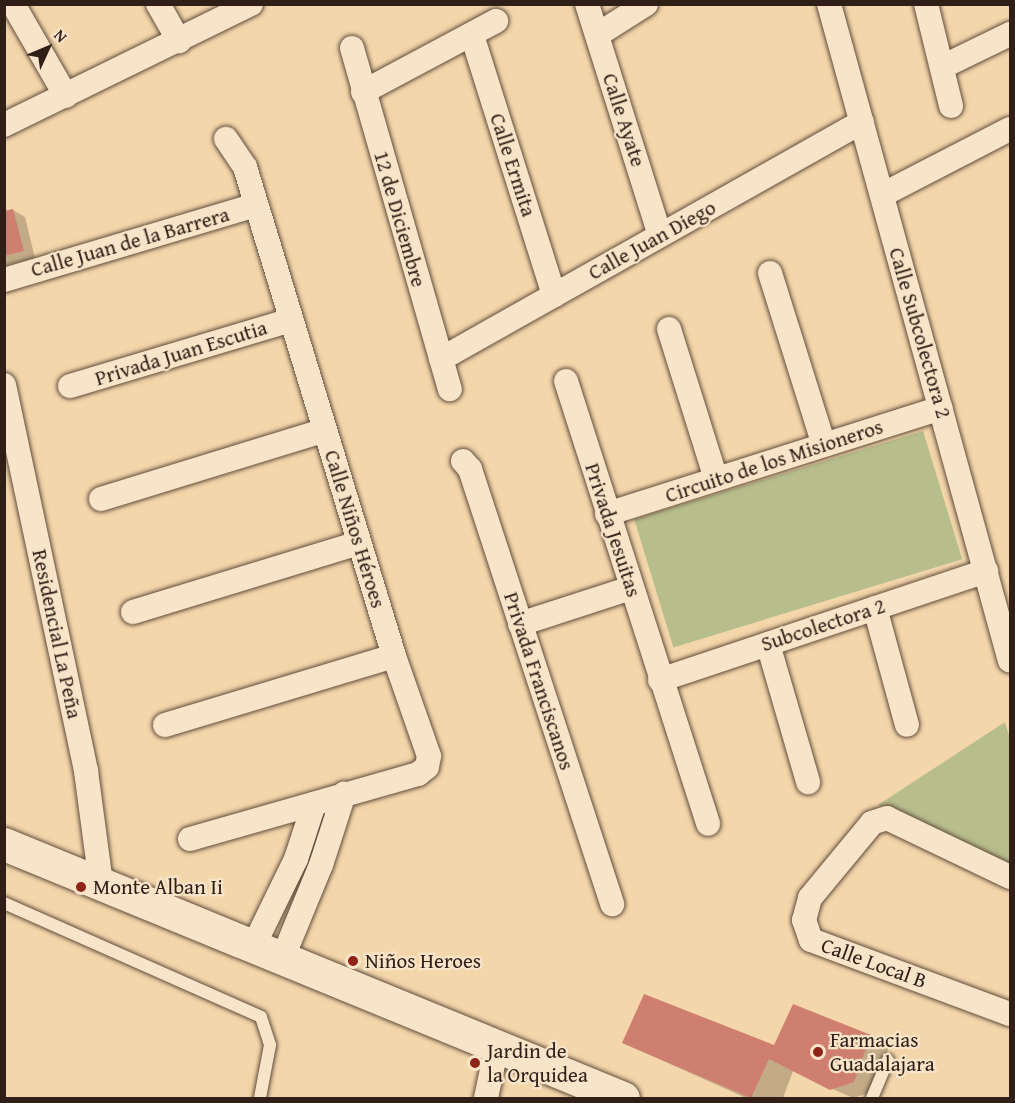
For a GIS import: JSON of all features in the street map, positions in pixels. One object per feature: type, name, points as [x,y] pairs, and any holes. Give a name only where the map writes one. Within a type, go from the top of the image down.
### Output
[{"type":"street","points":[[13,4],[66,96]]},
{"type":"street","points":[[158,4],[179,41]]},
{"type":"street","points":[[4,125],[251,4]]},
{"type":"street","name":"Calle Ayate","points":[[587,4],[660,235]]},
{"type":"street","points":[[597,35],[646,4]]},
{"type":"street","name":"Calle Subcolectora 2","points":[[829,4],[1011,661]]},
{"type":"street","points":[[926,4],[951,106]]},
{"type":"street","points":[[363,92],[496,21]]},
{"type":"street","points":[[942,68],[1011,34]]},
{"type":"street","name":"Calle Ermita","points":[[472,35],[554,295]]},
{"type":"street","name":"12 de Diciembre","points":[[352,48],[450,389]]},
{"type":"street","name":"Calle Juan Diego","points":[[441,358],[862,122]]},
{"type":"street","points":[[882,195],[1009,136]]},
{"type":"street","name":"Calle Niños Héroes","points":[[190,839],[418,774],[428,767],[429,756],[394,656],[244,167],[226,139]]},
{"type":"street","name":"Calle Juan de la Barrera","points":[[4,280],[256,205]]},
{"type":"street","points":[[770,273],[824,445]]},
{"type":"street","name":"Privada Juan Escutia","points":[[70,386],[291,320]]},
{"type":"street","points":[[669,328],[716,479]]},
{"type":"street","name":"Privada Jesuitas","points":[[566,381],[708,825]]},
{"type":"street","name":"Residencial La Peña","points":[[4,385],[86,771],[101,884]]},
{"type":"street","name":"Circuito de los Misioneros","points":[[608,514],[941,408]]},
{"type":"street","points":[[101,499],[325,430]]},
{"type":"street","name":"Privada Franciscanos","points":[[463,461],[470,469],[612,904]]},
{"type":"street","points":[[133,612],[359,543]]},
{"type":"street","name":"Subcolectora 2","points":[[660,680],[986,571]]},
{"type":"street","points":[[520,624],[631,588]]},
{"type":"street","points":[[874,608],[907,725]]},
{"type":"street","points":[[768,644],[808,782]]},
{"type":"street","points":[[165,725],[394,656]]},
{"type":"street","points":[[268,951],[321,865],[345,794]]},
{"type":"street","points":[[268,951],[314,804]]},
{"type":"street","name":"Calle Local B","points":[[1011,877],[887,818],[872,823],[817,890],[804,920],[811,940],[1011,1014]]},
{"type":"street","points":[[4,844],[623,1098]]},
{"type":"street","points":[[486,1098],[497,1046]]},
{"type":"lane","points":[[4,903],[261,1017],[270,1045],[260,1098]]},
{"type":"lane","points":[[872,1098],[888,1060]]},
{"type":"green space","points":[[923,431],[962,559],[673,647],[634,519]]},
{"type":"green space","points":[[1005,722],[1010,739],[1010,865],[878,805]]},
{"type":"building","points":[[13,209],[24,251],[4,256],[4,211]]},
{"type":"building","points":[[644,994],[774,1045],[793,1004],[871,1035],[854,1082],[830,1090],[769,1059],[751,1098],[622,1043]]},
{"type":"place","name":"Monte Alban Ii","points":[[81,887]]},
{"type":"place","name":"Niños Heroes","points":[[353,961]]},
{"type":"place","name":"Farmacias Guadalajara","points":[[818,1052]]},
{"type":"place","name":"Jardin de la Orquidea","points":[[475,1063]]}]
